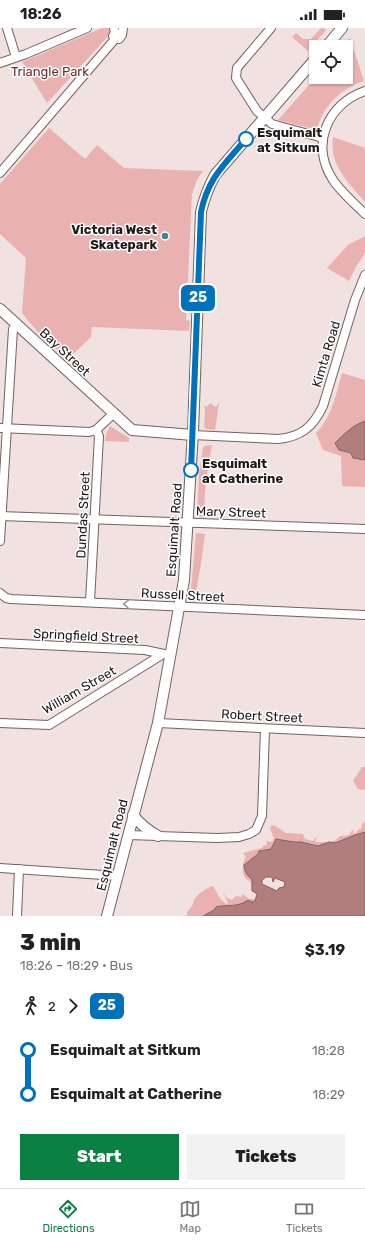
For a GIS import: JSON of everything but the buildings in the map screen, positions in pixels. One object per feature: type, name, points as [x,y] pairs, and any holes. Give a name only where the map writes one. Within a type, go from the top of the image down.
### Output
[{"type":"main road","points":[[332,40],[342,28]]},
{"type":"main road","name":"Esquimalt Road","points":[[107,916],[158,722],[166,654],[179,607],[184,580],[193,436],[201,212],[204,199],[208,187],[215,176],[309,66]]},
{"type":"main road","name":"Bay Street","points":[[0,309],[132,430],[193,436]]},
{"type":"main road","points":[[133,815],[140,824],[158,836]]},
{"type":"street","points":[[7,28],[16,57]]},
{"type":"street","points":[[0,63],[87,28]]},
{"type":"street","points":[[114,28],[115,32],[113,36],[115,39]]},
{"type":"street","points":[[0,172],[115,39],[119,39],[123,28]]},
{"type":"street","points":[[271,28],[237,68],[236,78],[257,111],[272,124],[323,138]]},
{"type":"street","points":[[365,91],[346,100],[336,109],[329,119],[323,138],[323,156],[333,181],[365,214]]},
{"type":"street","name":"Kimta Road","points":[[193,436],[278,439],[290,438],[300,434],[309,427],[316,419],[323,406],[355,300],[365,274]]},
{"type":"street","points":[[0,541],[3,428],[12,329]]},
{"type":"street","points":[[3,428],[84,433],[96,430],[113,414]]},
{"type":"street","name":"Dundas Street","points":[[90,602],[99,436],[96,430]]},
{"type":"street","name":"Mary Street","points":[[1,516],[365,529]]},
{"type":"street","name":"Russell Street","points":[[0,594],[11,599],[365,615]]},
{"type":"street","name":"Springfield Street","points":[[0,643],[145,650],[166,654]]},
{"type":"street","name":"William Street","points":[[0,723],[49,725],[166,654]]},
{"type":"street","name":"Robert Street","points":[[158,722],[265,729],[365,733]]},
{"type":"street","points":[[128,835],[217,838],[239,837],[256,830],[262,816],[265,729]]},
{"type":"street","points":[[0,868],[118,876]]},
{"type":"street","points":[[17,916],[20,869]]},
{"type":"green space","name":"Triangle Park","points":[[102,28],[110,28],[111,33],[47,103],[22,62]]},
{"type":"green space","points":[[321,28],[326,30],[317,40],[309,40],[308,51],[292,37],[296,33],[303,39],[311,39]]},
{"type":"green space","points":[[353,47],[364,81],[347,89],[328,106],[317,130],[278,120],[310,84],[353,84]]},
{"type":"green space","points":[[49,128],[85,159],[97,145],[124,168],[203,171],[197,180],[192,194],[186,320],[190,321],[189,331],[92,327],[91,337],[68,359],[40,335],[22,313],[26,258],[0,234],[0,184]]},
{"type":"green space","points":[[333,137],[365,148],[365,202],[346,180],[337,165],[334,156]]},
{"type":"green space","points":[[365,236],[365,253],[349,281],[327,268],[348,245]]},
{"type":"green space","points":[[342,373],[365,380],[365,421],[353,427],[335,443],[344,452],[351,453],[353,458],[365,460],[365,487],[342,486],[341,456],[323,450],[316,433],[330,413]]},
{"type":"green space","points":[[210,403],[216,407],[219,403],[215,430],[206,429],[204,427],[204,405],[207,407]]},
{"type":"green space","points":[[110,426],[129,438],[129,442],[105,441],[106,434]]},
{"type":"green space","points":[[212,445],[206,481],[204,518],[197,516],[199,474],[203,448],[204,446]]},
{"type":"green space","points":[[196,533],[205,534],[194,603],[190,600]]},
{"type":"green space","points":[[362,767],[365,767],[365,790],[358,789],[353,781]]},
{"type":"green space","points":[[365,821],[365,832],[335,843],[329,842],[340,836],[349,835],[353,829],[353,833],[356,833],[359,829],[361,829],[362,824]]},
{"type":"green space","points":[[274,825],[286,833],[303,834],[305,839],[313,841],[317,836],[315,842],[329,842],[318,846],[276,839],[271,849],[259,851],[258,854],[248,861],[252,879],[252,891],[250,881],[244,877],[243,868],[246,857],[243,853],[262,848],[264,845],[266,846],[267,841],[272,842],[274,838],[270,829],[271,826]]},
{"type":"green space","points":[[212,886],[216,890],[221,900],[227,904],[228,903],[223,893],[226,897],[232,900],[236,896],[241,897],[243,894],[249,899],[254,899],[256,895],[254,892],[257,896],[255,901],[252,902],[248,900],[242,905],[219,906],[203,916],[187,916],[187,912],[192,906],[195,898]]},
{"type":"shaded area","points":[[365,421],[365,460],[353,458],[351,453],[339,450],[335,443],[353,427]]},
{"type":"shaded area","points":[[365,832],[365,916],[203,916],[214,910],[216,907],[236,905],[248,900],[252,902],[255,901],[257,895],[252,891],[252,879],[246,873],[244,865],[258,854],[259,851],[271,849],[276,839],[318,846],[329,842],[335,843]],"holes":[[[266,877],[272,877],[273,882],[275,878],[285,882],[284,887],[279,888],[277,891],[262,884],[262,880]]]},
{"type":"bus line","name":"25","points":[[191,470],[201,212],[208,187],[215,176],[246,139]]},
{"type":"place","name":"Esquimalt at Sitkum","points":[[246,139]]},
{"type":"place","name":"Victoria West Skatepark","points":[[165,236]]},
{"type":"place","name":"Esquimalt at Catherine","points":[[191,470]]}]
